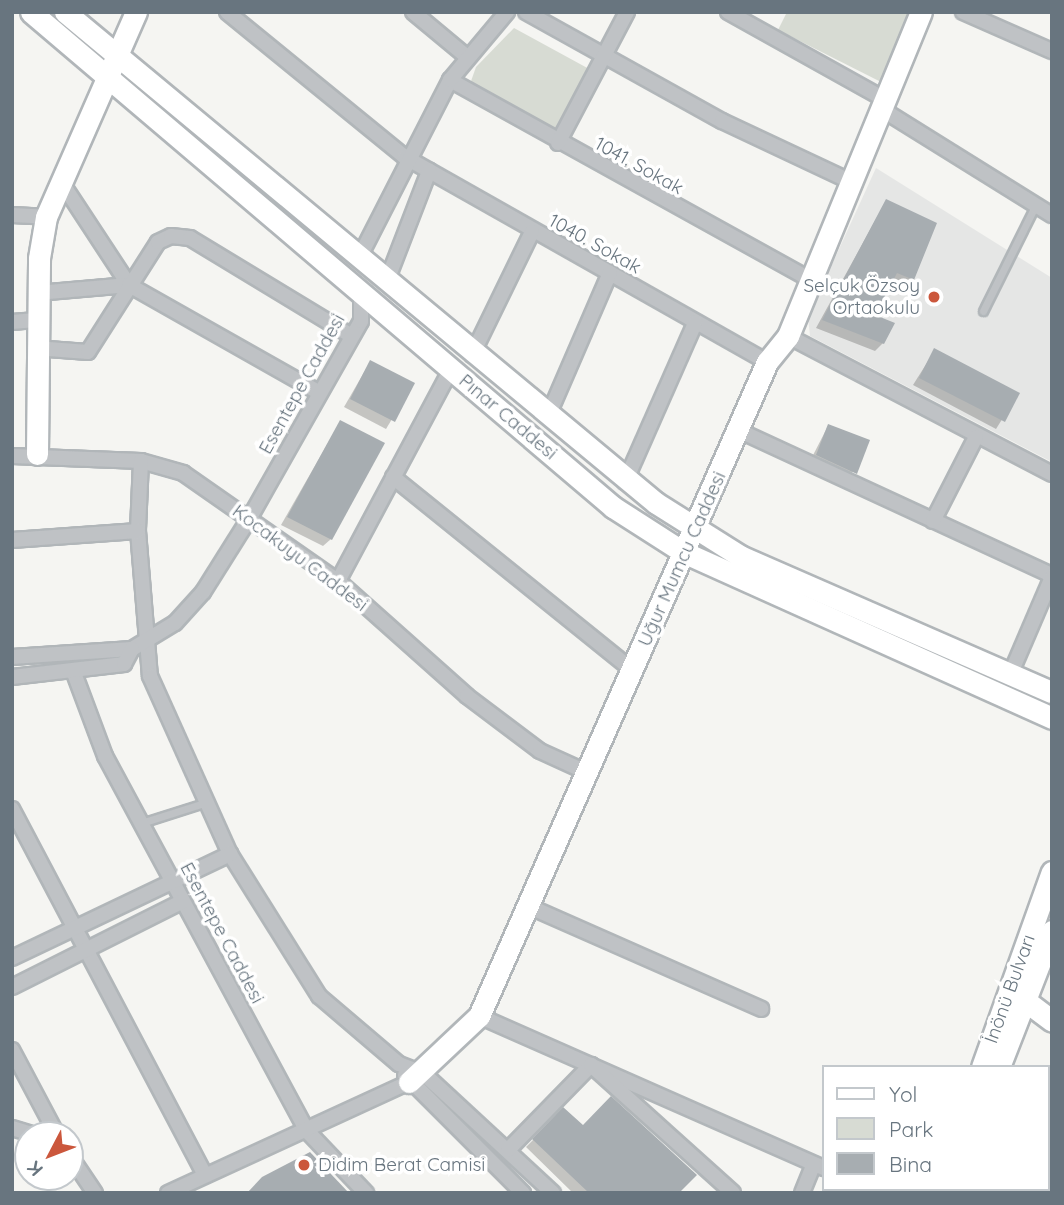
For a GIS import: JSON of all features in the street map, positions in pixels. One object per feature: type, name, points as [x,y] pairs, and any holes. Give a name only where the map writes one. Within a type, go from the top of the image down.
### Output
[{"type":"main road","name":"Pınar Caddesi","points":[[31,12],[613,507],[683,552],[1052,718]]},
{"type":"main road","name":"Pınar Caddesi","points":[[65,12],[388,278],[472,355],[625,482],[740,556],[1052,692]]},
{"type":"main road","points":[[37,454],[37,293],[46,216],[136,12]]},
{"type":"main road","name":"Uğur Mumcu Caddesi","points":[[410,1073],[479,1016],[633,671],[683,552],[740,431],[767,362],[788,336],[854,183],[921,12]]},
{"type":"main road","points":[[360,256],[361,293],[388,278]]},
{"type":"main road","name":"İnönü Bulvarı","points":[[983,1065],[1052,872]]},
{"type":"main road","name":"İnönü Bulvarı","points":[[1000,1065],[1052,931]]},
{"type":"main road","points":[[1024,999],[1052,1021]]},
{"type":"street","name":"1040. Sokak","points":[[227,12],[405,157],[532,232],[767,362]]},
{"type":"street","points":[[413,12],[466,56]]},
{"type":"street","points":[[360,256],[405,157],[450,80],[466,56],[507,12]]},
{"type":"street","points":[[526,12],[722,121],[854,183]]},
{"type":"street","points":[[558,143],[627,12]]},
{"type":"street","points":[[728,12],[884,105],[1052,215]]},
{"type":"street","points":[[963,12],[1052,51]]},
{"type":"street","name":"1041. Sokak","points":[[450,80],[558,143],[811,280]]},
{"type":"street","points":[[388,278],[429,171]]},
{"type":"street","points":[[60,180],[129,285],[320,393]]},
{"type":"street","points":[[1036,204],[1052,197]]},
{"type":"street","points":[[12,215],[46,216]]},
{"type":"street","points":[[472,355],[532,232]]},
{"type":"street","points":[[35,348],[88,352],[158,242],[190,238],[352,336]]},
{"type":"street","points":[[548,416],[610,273]]},
{"type":"street","points":[[37,293],[129,285]]},
{"type":"street","name":"Esentepe Caddesi","points":[[361,293],[361,321],[249,519],[203,592],[175,623],[132,649],[124,664],[74,673],[105,756],[307,1131],[366,1193]]},
{"type":"street","points":[[12,322],[36,320]]},
{"type":"street","points":[[625,482],[695,323]]},
{"type":"street","points":[[788,336],[976,437],[1052,474]]},
{"type":"street","points":[[338,581],[451,369]]},
{"type":"street","points":[[740,431],[1052,576],[1010,675]]},
{"type":"street","points":[[933,521],[976,437]]},
{"type":"street","name":"Kocakuyu Caddesi","points":[[12,456],[37,454],[141,461],[183,473],[338,581],[467,696],[540,751],[586,772]]},
{"type":"street","points":[[141,461],[138,531],[149,638],[150,676],[204,803],[230,854],[319,996],[410,1073],[508,1150],[553,1193]]},
{"type":"street","points":[[393,477],[633,671]]},
{"type":"street","points":[[12,540],[138,531]]},
{"type":"street","points":[[12,657],[132,649]]},
{"type":"street","points":[[12,677],[74,673]]},
{"type":"street","points":[[12,809],[82,949],[205,1175]]},
{"type":"street","points":[[12,958],[72,927],[230,854]]},
{"type":"street","points":[[12,987],[82,949],[183,901]]},
{"type":"street","points":[[528,906],[761,1009]]},
{"type":"street","points":[[479,1016],[819,1166],[802,1193]]},
{"type":"street","points":[[12,1050],[50,1121]]},
{"type":"street","points":[[508,1150],[591,1065]]},
{"type":"street","points":[[591,1065],[733,1193]]},
{"type":"street","points":[[168,1193],[307,1131],[410,1073]]},
{"type":"street","points":[[410,1073],[523,1193]]},
{"type":"lane","points":[[983,310],[1036,204]]},
{"type":"lane","points":[[141,822],[204,803]]},
{"type":"shaded area","name":"Selçuk Özsoy Ortaokulu","points":[[876,168],[1052,278],[1052,462],[810,336],[808,317]]},
{"type":"green space","points":[[787,12],[906,12],[909,20],[881,82],[778,30]]},
{"type":"green space","points":[[514,28],[591,70],[557,133],[470,84],[476,67]]},
{"type":"building","points":[[886,199],[937,223],[914,280],[897,273],[875,315],[895,323],[884,344],[822,320]]},
{"type":"building","points":[[934,348],[1020,393],[1005,422],[919,378]]},
{"type":"building","points":[[370,360],[415,383],[395,422],[350,399]]},
{"type":"building","points":[[340,420],[385,443],[332,540],[287,517]]},
{"type":"building","points":[[828,424],[870,440],[857,474],[816,455]]},
{"type":"building","points":[[611,1096],[697,1175],[679,1193],[589,1193],[532,1139],[563,1107],[583,1125]]},
{"type":"building","name":"Didim Berat Camisi","points":[[310,1152],[349,1193],[247,1193],[262,1177]]},
{"type":"place","name":"Selçuk Özsoy Ortaokulu","points":[[934,297]]},
{"type":"place","name":"Didim Berat Camisi","points":[[304,1165]]}]
